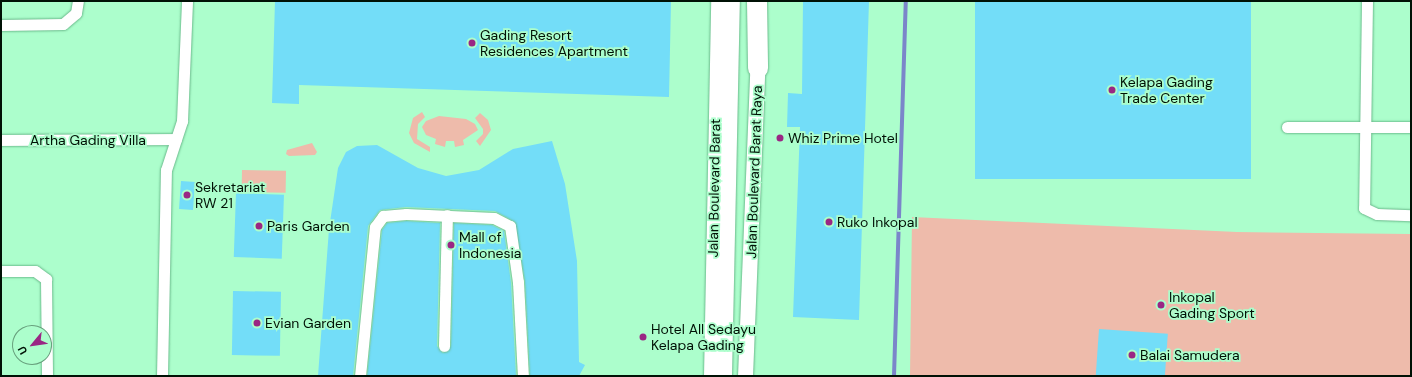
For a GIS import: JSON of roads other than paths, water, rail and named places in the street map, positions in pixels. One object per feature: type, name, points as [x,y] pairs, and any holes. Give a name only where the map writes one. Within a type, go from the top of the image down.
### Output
[{"type":"highway","points":[[722,376],[730,1]]},
{"type":"highway","points":[[757,1],[758,68]]},
{"type":"main road","name":"Jalan Boulevard Barat","points":[[711,376],[718,1]]},
{"type":"main road","name":"Jalan Boulevard Barat Raya","points":[[745,376],[762,1]]},
{"type":"street","points":[[1,25],[63,24],[76,13],[78,1]]},
{"type":"street","points":[[162,376],[166,170],[182,121],[187,1]]},
{"type":"street","points":[[1367,1],[1364,208],[1377,214],[1411,215]]},
{"type":"street","points":[[1287,127],[1411,127]]},
{"type":"street","name":"Artha Gading Villa","points":[[1,140],[176,139]]},
{"type":"street","points":[[360,376],[367,281],[378,220],[388,214],[447,215],[494,218],[510,226],[518,282],[523,376]]},
{"type":"street","points":[[444,346],[447,215]]},
{"type":"street","points":[[1,270],[35,271],[46,279],[46,376]]},
{"type":"waterway","points":[[894,376],[906,1]]},
{"type":"place","name":"Gading Resort Residences Apartment","points":[[472,43]]},
{"type":"place","name":"Kelapa Gading Trade Center","points":[[1112,90]]},
{"type":"place","name":"Whiz Prime Hotel","points":[[780,138]]},
{"type":"place","name":"Sekretariat RW 21","points":[[187,195]]},
{"type":"place","name":"Ruko Inkopal","points":[[829,222]]},
{"type":"place","name":"Paris Garden","points":[[259,226]]},
{"type":"place","name":"Mall of Indonesia","points":[[451,245]]},
{"type":"place","name":"Inkopal Gading Sport","points":[[1161,305]]},
{"type":"place","name":"Evian Garden","points":[[257,323]]},
{"type":"place","name":"Hotel All Sedayu Kelapa Gading","points":[[643,337]]},
{"type":"place","name":"Balai Samudera","points":[[1132,355]]}]
